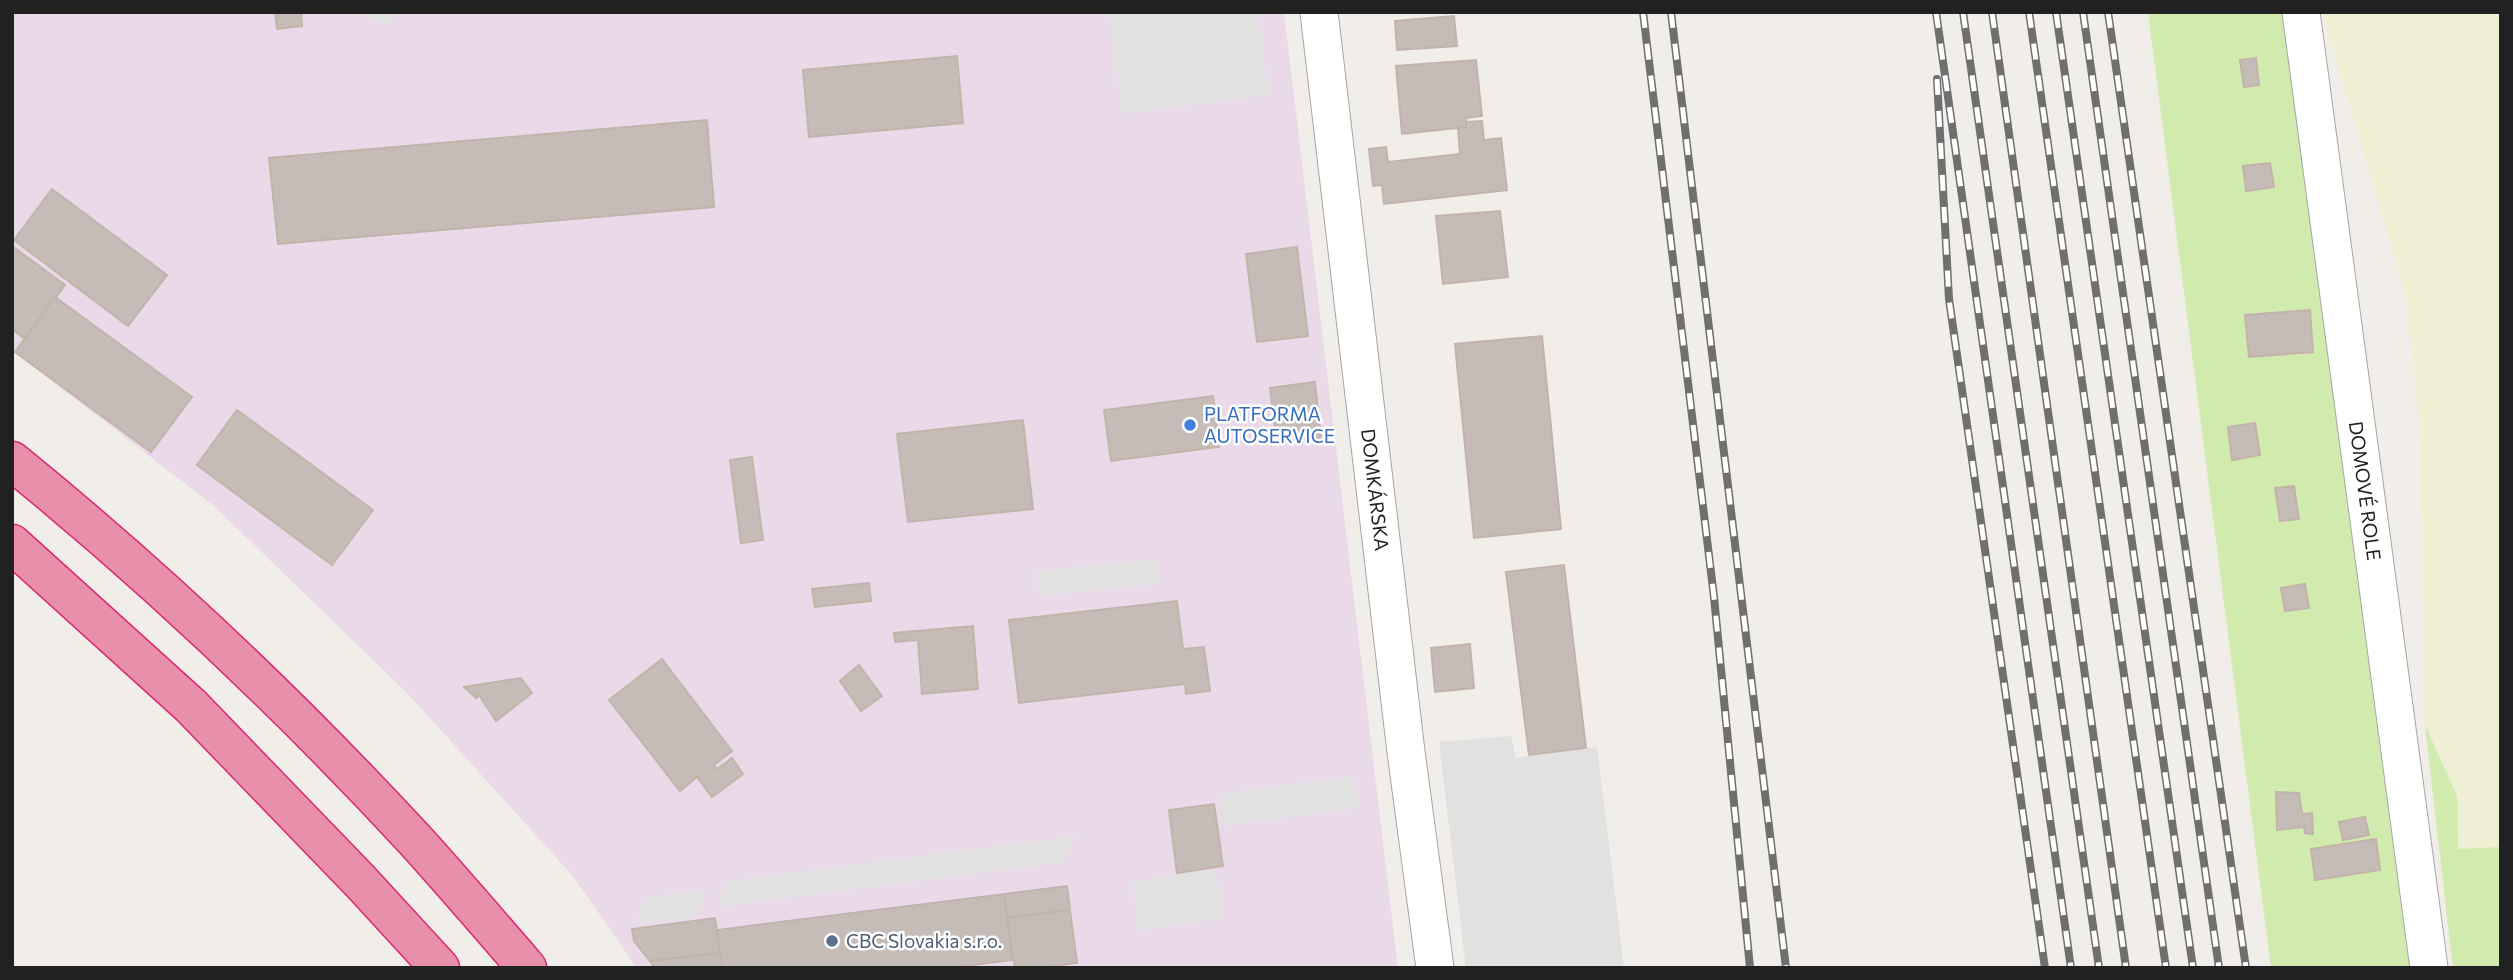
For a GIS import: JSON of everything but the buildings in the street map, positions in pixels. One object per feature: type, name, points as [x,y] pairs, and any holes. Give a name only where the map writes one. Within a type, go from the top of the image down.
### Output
[{"type":"highway","points":[[12,461],[68,507],[250,671],[414,839],[527,968]]},
{"type":"highway","points":[[12,544],[191,706],[440,968]]},
{"type":"street","name":"DOMKÁRSKA","points":[[1319,12],[1406,752],[1435,968]]},
{"type":"street","name":"DOMOVÉ ROLE","points":[[2301,12],[2429,968]]},
{"type":"shaded area","points":[[12,12],[1284,12],[1398,968],[637,968],[572,875],[408,694],[214,506],[12,350]]},
{"type":"shaded area","points":[[356,12],[383,12],[391,16],[391,26]]},
{"type":"shaded area","points":[[1109,12],[1258,12],[1269,95],[1122,114]]},
{"type":"shaded area","points":[[1156,559],[1159,584],[1039,596],[1036,571]]},
{"type":"shaded area","points":[[1511,736],[1516,759],[1597,747],[1624,968],[1466,968],[1439,742]]},
{"type":"shaded area","points":[[1354,776],[1358,808],[1223,826],[1218,794]]},
{"type":"shaded area","points":[[1075,836],[1064,862],[717,907],[727,881]]},
{"type":"shaded area","points":[[1216,869],[1223,918],[1139,931],[1132,882]]},
{"type":"shaded area","points":[[706,890],[697,917],[636,924],[645,897]]},
{"type":"green space","points":[[2148,12],[2286,12],[2422,968],[2271,968]]},
{"type":"green space","points":[[2322,12],[2501,12],[2501,847],[2458,850],[2457,796],[2425,725],[2419,419],[2406,296]]},
{"type":"green space","points":[[2425,725],[2457,796],[2458,849],[2501,847],[2501,968],[2453,968]]},
{"type":"railway","points":[[1643,12],[1714,597],[1750,968]]},
{"type":"railway","points":[[1671,12],[1786,968]]},
{"type":"railway","points":[[1936,12],[2071,968]]},
{"type":"railway","points":[[1963,12],[2099,968]]},
{"type":"railway","points":[[1992,12],[2126,968]]},
{"type":"railway","points":[[2029,12],[2166,968]]},
{"type":"railway","points":[[2056,12],[2193,968]]},
{"type":"railway","points":[[2083,12],[2219,968]]},
{"type":"railway","points":[[2108,12],[2246,968]]},
{"type":"railway","points":[[1937,79],[1949,299],[2045,968]]},
{"type":"place","name":"PLATFORMA AUTOSERVICE","points":[[1190,425]]},
{"type":"place","name":"CBC Slovakia s.r.o.","points":[[832,941]]}]
